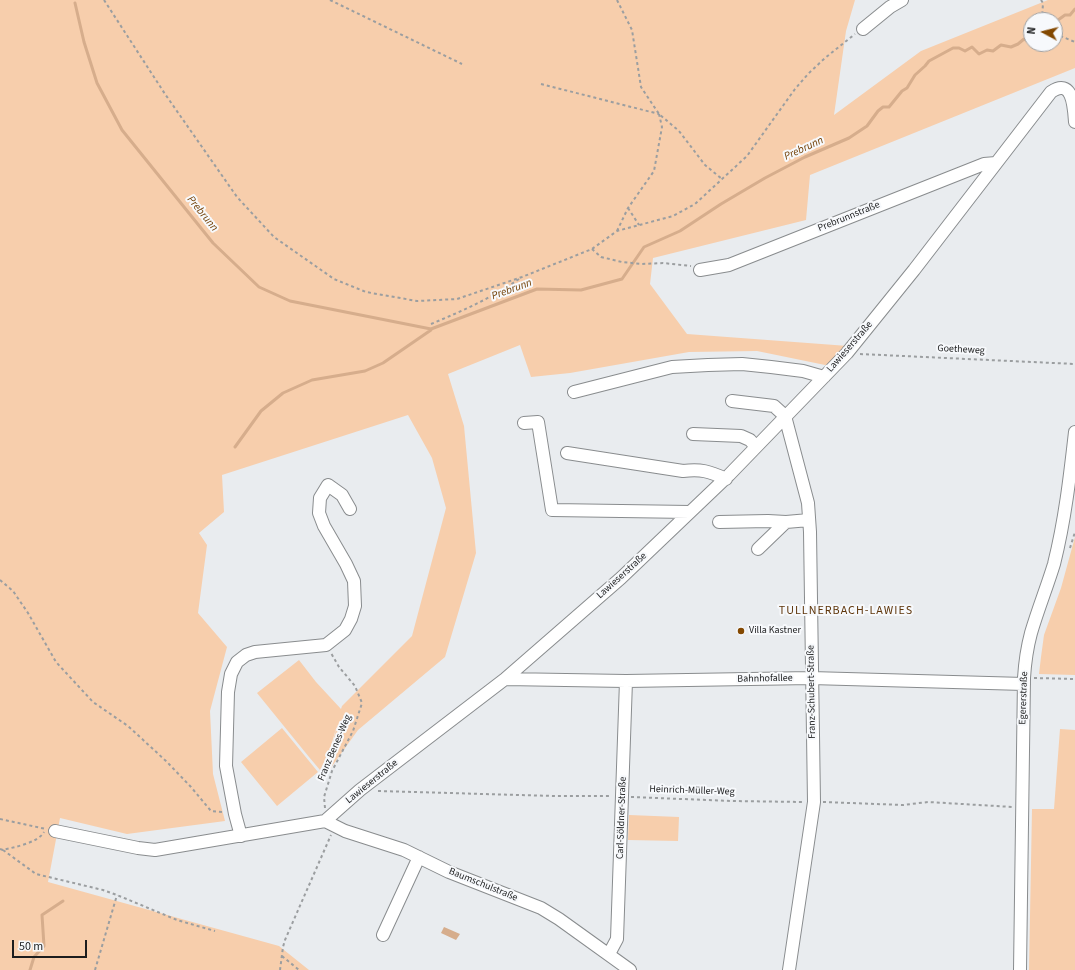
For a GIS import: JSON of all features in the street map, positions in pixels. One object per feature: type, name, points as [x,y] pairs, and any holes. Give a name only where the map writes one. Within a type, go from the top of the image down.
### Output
[{"type":"street","points":[[863,29],[890,7],[902,0]]},
{"type":"street","name":"Lawieserstraße","points":[[330,823],[360,790],[506,679],[621,578],[726,479],[847,353],[914,270],[1046,98],[1055,89],[1065,89],[1070,94],[1075,122]]},
{"type":"street","name":"Prebrunnstraße","points":[[700,270],[729,265],[984,164],[996,163]]},
{"type":"street","points":[[574,392],[672,368],[708,365],[742,364],[803,371],[824,376]]},
{"type":"street","points":[[732,401],[774,406],[785,416]]},
{"type":"street","name":"Franz-Schubert-Straße","points":[[785,416],[808,502],[814,802],[789,970]]},
{"type":"street","points":[[524,423],[538,422],[552,510],[690,512]]},
{"type":"street","name":"Egererstraße","points":[[1020,970],[1022,807],[1028,680],[1026,655],[1031,632],[1060,541],[1075,432]]},
{"type":"street","points":[[693,434],[741,436],[750,440],[756,447]]},
{"type":"street","points":[[567,453],[683,471],[706,470],[726,479]]},
{"type":"street","points":[[241,836],[235,814],[226,766],[228,692],[231,674],[237,662],[246,655],[255,652],[326,645],[345,630],[351,619],[354,606],[354,581],[318,513],[320,498],[328,486],[342,495],[350,509]]},
{"type":"street","points":[[719,522],[786,522],[809,520]]},
{"type":"street","points":[[758,549],[786,522]]},
{"type":"street","name":"Bahnhofallee","points":[[506,679],[626,681],[811,678],[1028,680]]},
{"type":"street","name":"Carl-Söldner-Straße","points":[[610,954],[617,939],[626,681]]},
{"type":"street","points":[[50,830],[138,848],[155,850],[330,823]]},
{"type":"street","name":"Baumschulstraße","points":[[330,823],[346,831],[404,850],[449,872],[541,908],[610,954],[630,970]]},
{"type":"street","points":[[383,935],[419,857]]},
{"type":"path","points":[[104,0],[165,94],[237,197],[274,237],[334,279],[366,292],[417,301],[457,299],[522,277],[592,249],[617,231],[673,216],[695,204],[747,156],[795,89],[808,74],[825,58],[863,29]]},
{"type":"path","points":[[330,0],[462,64]]},
{"type":"path","points":[[617,0],[632,30],[641,87],[659,114],[680,131],[705,165],[722,179]]},
{"type":"path","points":[[1041,0],[1043,3],[1042,12]]},
{"type":"path","points":[[1063,37],[1074,41]]},
{"type":"path","points":[[541,84],[659,114]]},
{"type":"path","points":[[617,231],[628,208],[654,171],[662,127],[659,114]]},
{"type":"path","points":[[628,208],[639,225]]},
{"type":"path","points":[[592,249],[601,257],[622,262],[642,264],[663,263],[691,266],[700,270]]},
{"type":"path","points":[[431,324],[476,305],[506,289],[522,277]]},
{"type":"path","name":"Goetheweg","points":[[847,353],[1075,364]]},
{"type":"path","points":[[1068,554],[1075,532]]},
{"type":"path","points":[[0,580],[14,591],[56,662],[93,702],[128,726],[150,746],[191,787],[211,811],[235,814]]},
{"type":"path","name":"Franz Benes-Weg","points":[[326,645],[339,667],[355,686],[362,703],[353,731],[332,771],[324,797],[330,823]]},
{"type":"path","points":[[1028,680],[1036,672]]},
{"type":"path","points":[[1028,680],[1075,679]]},
{"type":"path","name":"Heinrich-Müller-Weg","points":[[360,790],[555,796],[623,796],[733,801],[903,805],[928,802],[1022,807]]},
{"type":"path","points":[[0,819],[50,830]]},
{"type":"path","points":[[280,970],[285,940],[330,823]]},
{"type":"path","points":[[1,850],[25,845],[50,830]]},
{"type":"path","points":[[1,850],[36,874],[103,890],[177,920],[215,931]]},
{"type":"path","points":[[95,970],[118,895]]},
{"type":"path","points":[[282,956],[299,970]]},
{"type":"shaded area","points":[[0,0],[855,0],[846,31],[834,115],[921,51],[1048,0],[1075,0],[1075,68],[810,175],[806,220],[653,258],[650,284],[687,334],[848,346],[830,366],[757,351],[689,352],[570,373],[531,377],[520,345],[448,374],[464,426],[476,553],[445,657],[358,730],[325,776],[337,725],[329,753],[320,770],[257,693],[299,660],[316,682],[341,709],[342,706],[412,636],[446,508],[432,458],[408,415],[222,475],[224,512],[199,533],[207,545],[198,613],[227,647],[210,711],[213,774],[225,821],[127,834],[60,818],[48,882],[279,946],[309,970],[0,970]]},
{"type":"shaded area","points":[[1075,537],[1075,675],[1039,674],[1044,635],[1061,588]]},
{"type":"shaded area","points":[[282,728],[318,772],[277,806],[241,762]]},
{"type":"shaded area","points":[[1060,729],[1075,730],[1075,970],[1029,970],[1032,809],[1054,809]]},
{"type":"shaded area","points":[[629,815],[679,817],[678,841],[628,840]]},
{"type":"shaded area","points":[[444,927],[460,934],[456,940],[441,933]]},
{"type":"waterway","name":"Prebrunn","points":[[75,3],[84,42],[97,83],[122,130],[213,243],[259,287],[290,301],[431,329],[537,289],[581,290],[622,279],[644,247],[680,231],[721,204],[765,178],[805,157],[849,138],[867,126],[878,111],[883,107],[889,107],[902,91],[907,88],[915,75],[929,61],[953,48],[959,48],[965,51],[972,47],[979,54],[987,50],[993,51],[1001,45],[1011,47],[1023,40]]},
{"type":"waterway","name":"Prebrunn","points":[[1063,16],[1070,15],[1075,9]]},
{"type":"waterway","points":[[235,447],[261,411],[283,393],[312,380],[365,371],[383,363],[431,330]]},
{"type":"waterway","points":[[30,970],[34,957],[44,946],[42,915],[63,901]]},
{"type":"place","name":"Villa Kastner","points":[[741,631]]},
{"type":"district","name":"TULLNERBACH-LAWIES","points":[[846,611]]}]
